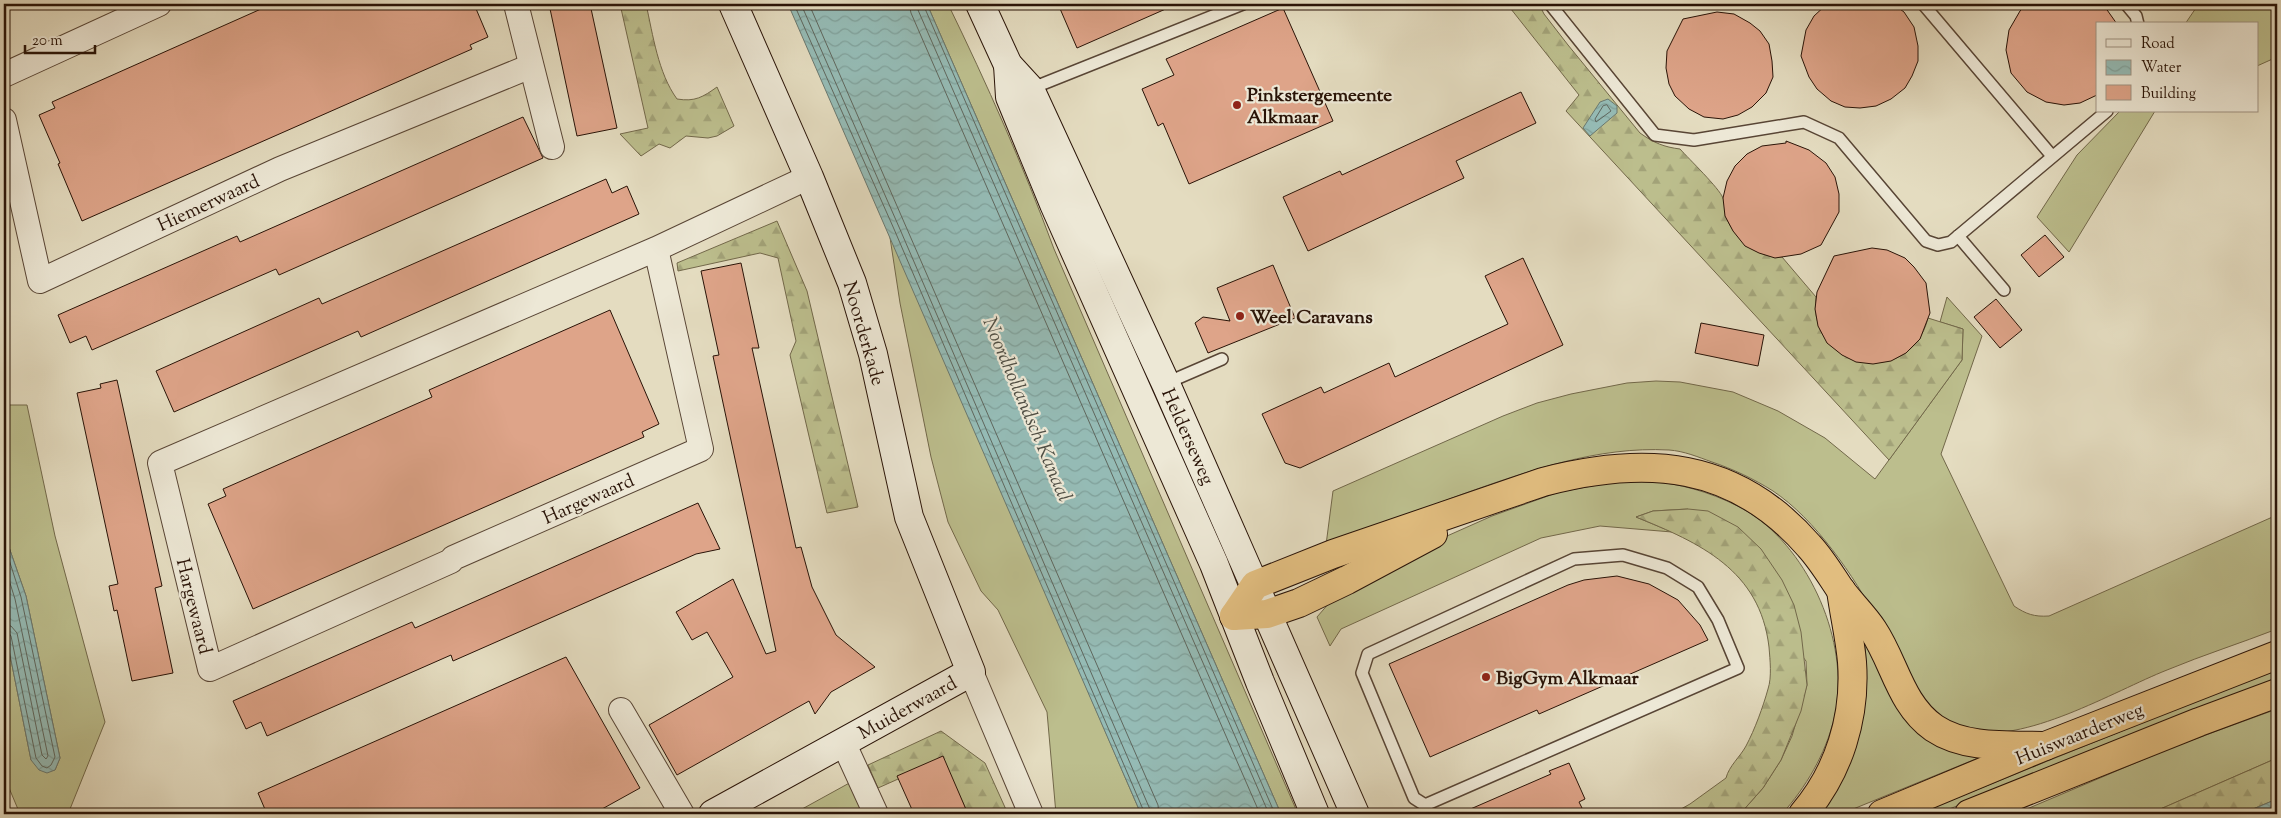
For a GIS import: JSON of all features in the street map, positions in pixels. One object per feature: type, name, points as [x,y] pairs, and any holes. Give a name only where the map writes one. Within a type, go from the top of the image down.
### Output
[{"type":"highway","points":[[1234,616],[1255,584],[1333,554],[1577,473],[1616,468],[1657,467],[1699,474],[1742,492],[1775,513],[1809,545],[1829,570],[1840,589],[1874,631],[1910,705],[1934,728],[1949,737],[1966,742],[2045,746]]},
{"type":"highway","points":[[1234,616],[1267,614],[1298,603],[1347,580],[1505,496]]},
{"type":"highway","points":[[1803,814],[1819,794],[1833,767],[1849,720],[1852,692],[1852,661],[1840,589]]},
{"type":"highway","name":"Huiswaarderweg","points":[[1882,814],[2045,746],[2277,655]]},
{"type":"highway","name":"Huiswaarderweg","points":[[1969,814],[1995,808],[2199,722],[2277,693]]},
{"type":"main road","name":"Noorderkade","points":[[733,4],[809,177],[852,283],[864,321],[910,517],[971,672]]},
{"type":"main road","name":"Helderseweg","points":[[980,4],[1020,93],[1054,204],[1255,584],[1355,814]]},
{"type":"main road","name":"Helderseweg","points":[[1152,389],[1214,564],[1315,814]]},
{"type":"main road","name":"Muiderwaard","points":[[713,814],[971,672]]},
{"type":"street","points":[[4,75],[159,4]]},
{"type":"street","points":[[516,4],[552,147]]},
{"type":"street","name":"Hiemerwaard","points":[[4,120],[40,281],[280,169],[531,66]]},
{"type":"street","name":"Hargewaard","points":[[656,249],[701,449],[452,558],[451,561],[210,669],[160,463],[656,249],[809,177]]},
{"type":"street","points":[[971,672],[1031,814]]},
{"type":"street","points":[[621,710],[682,814]]},
{"type":"street","name":"Muiderwaard","points":[[843,742],[876,814]]},
{"type":"lane","points":[[1020,93],[1243,4]]},
{"type":"lane","points":[[1550,4],[1655,135],[1694,140],[1804,122],[1838,138],[1926,241],[1938,245],[1951,242],[2106,112]]},
{"type":"lane","points":[[1923,4],[2052,156]]},
{"type":"lane","points":[[2126,4],[2136,16],[2138,22]]},
{"type":"lane","points":[[1958,236],[2004,290]]},
{"type":"lane","points":[[1152,389],[1222,359]]},
{"type":"lane","points":[[1623,555],[1667,568],[1698,587],[1718,620],[1738,668],[1427,810],[1414,798],[1362,673],[1368,654],[1574,559],[1623,555]]},
{"type":"green space","points":[[620,4],[646,4],[661,66],[665,78],[677,99],[689,100],[698,98],[717,87],[734,126],[717,136],[708,138],[686,136],[670,148],[659,144],[641,156],[620,134],[648,128]]},
{"type":"green space","points":[[927,4],[948,4],[977,64],[1017,156],[1054,249],[1298,814],[1281,814]]},
{"type":"green space","points":[[1507,4],[1539,4],[1544,14],[1568,45],[1640,133],[1659,144],[1680,149],[1720,193],[1724,200],[1726,217],[1741,240],[1756,251],[1782,257],[1816,297],[1817,322],[1827,341],[1843,354],[1862,362],[1882,362],[1902,355],[1918,341],[1928,318],[1963,329],[1962,360],[1889,460],[1566,111],[1579,95]]},
{"type":"green space","points":[[2277,4],[2277,57],[2258,66],[2258,22],[2186,22],[2198,5]]},
{"type":"green space","points":[[2119,112],[2154,112],[2069,252],[2037,217],[2077,155]]},
{"type":"green space","points":[[777,221],[807,291],[858,507],[827,513],[790,355],[796,341],[778,258],[760,253],[678,271],[677,263]]},
{"type":"green space","points":[[889,231],[1141,814],[1056,814],[1047,712],[998,610],[981,591],[948,522],[931,457],[900,303]]},
{"type":"green space","points":[[1947,297],[1982,336],[1941,454],[2014,606],[2030,614],[2049,616],[2277,515],[2277,629],[2194,659],[2041,724],[1989,733],[1966,730],[1949,723],[1935,713],[1923,700],[1902,669],[1878,621],[1845,567],[1804,517],[1789,503],[1758,482],[1720,465],[1686,453],[1669,450],[1642,450],[1590,456],[1564,462],[1488,485],[1326,545],[1333,491],[1503,416],[1537,403],[1627,383],[1680,382],[1733,392],[1778,411],[1825,438],[1875,479],[1962,360],[1963,329],[1940,322]]},
{"type":"green space","points":[[4,405],[27,405],[55,536],[105,722],[68,814],[20,814],[4,776],[4,625],[31,760],[55,770],[60,758],[26,596],[4,533]]},
{"type":"green space","points":[[1619,481],[1659,482],[1683,486],[1716,496],[1737,506],[1756,517],[1777,535],[1795,556],[1811,581],[1832,635],[1837,664],[1838,692],[1834,719],[1820,758],[1807,782],[1782,814],[1740,814],[1763,788],[1781,760],[1792,736],[1807,685],[1806,661],[1688,509],[1653,511],[1636,517],[1672,532],[1600,526],[1541,538],[1341,629],[1330,646],[1317,617],[1337,594],[1429,544],[1492,516],[1559,492]]},
{"type":"green space","points":[[1688,509],[1708,511],[1738,527],[1761,549],[1782,580],[1794,605],[1801,632],[1807,685],[1801,711],[1781,760],[1763,788],[1740,814],[1672,814],[1690,804],[1726,778],[1753,732],[1766,696],[1770,674],[1769,647],[1763,620],[1753,598],[1740,579],[1704,549],[1683,537],[1636,517],[1653,511]]},
{"type":"green space","points":[[1864,636],[1904,714],[1983,756],[1841,814],[1822,814],[1845,771],[1860,729],[1866,685]]},
{"type":"green space","points":[[2277,668],[2277,680],[2163,723],[1937,814],[1917,814]]},
{"type":"green space","points":[[2277,709],[2277,758],[2149,814],[2015,814],[2173,747]]},
{"type":"green space","points":[[941,731],[985,763],[1008,814],[968,814],[943,759],[878,788],[868,765]]},
{"type":"green space","points":[[2277,758],[2277,799],[2241,814],[2149,814]]},
{"type":"green space","points":[[853,781],[868,814],[793,814]]},
{"type":"water","name":"Noordhollandsch Kanaal","points":[[788,4],[927,4],[1281,814],[1141,814]]},
{"type":"water","points":[[1608,99],[1617,106],[1617,113],[1590,136],[1583,128],[1600,102]]},
{"type":"water","points":[[4,533],[26,596],[60,758],[55,770],[47,773],[39,770],[31,760],[4,625]]},
{"type":"water","points":[[2277,799],[2277,814],[2241,814]]},
{"type":"building","points":[[258,4],[474,4],[488,37],[470,45],[472,49],[82,221],[39,115],[55,108],[52,102],[261,9]]},
{"type":"building","points":[[549,4],[590,4],[617,128],[577,136]]},
{"type":"building","points":[[1058,4],[1177,4],[1077,48]]},
{"type":"building","points":[[1827,4],[1893,4],[1904,12],[1914,27],[1918,46],[1918,61],[1905,88],[1891,99],[1876,106],[1860,108],[1845,107],[1831,101],[1817,89],[1809,77],[1801,56],[1806,30],[1814,16]]},
{"type":"building","points":[[2027,4],[2101,4],[2105,7],[2116,22],[2096,22],[2096,95],[2080,103],[2064,105],[2046,102],[2027,92],[2011,73],[2006,50],[2009,30],[2020,11]]},
{"type":"building","name":"Pinkstergemeente Alkmaar","points":[[1283,8],[1333,121],[1189,184],[1163,123],[1158,126],[1142,89],[1174,75],[1166,59]]},
{"type":"building","points":[[1717,12],[1734,14],[1760,31],[1769,44],[1773,77],[1766,93],[1752,107],[1738,115],[1723,119],[1704,117],[1689,109],[1675,96],[1669,84],[1666,68],[1667,51],[1683,19]]},
{"type":"building","points":[[1521,92],[1536,123],[1456,161],[1464,178],[1308,251],[1283,197],[1340,171],[1342,175]]},
{"type":"building","points":[[523,117],[543,158],[279,275],[276,269],[92,350],[86,336],[70,343],[58,315],[237,236],[240,242]]},
{"type":"building","points":[[1786,141],[1809,150],[1826,163],[1835,177],[1839,194],[1839,212],[1821,245],[1801,254],[1775,258],[1745,246],[1733,231],[1725,216],[1723,198],[1727,181],[1735,166],[1747,154],[1762,146],[1786,143]]},
{"type":"building","points":[[606,179],[612,193],[627,186],[639,214],[361,337],[358,331],[174,412],[156,371],[319,298],[322,304]]},
{"type":"building","points":[[2045,235],[2064,257],[2039,277],[2021,255]]},
{"type":"building","points":[[1872,248],[1887,250],[1905,258],[1914,267],[1926,283],[1930,313],[1920,339],[1906,353],[1891,361],[1873,364],[1856,362],[1842,355],[1827,343],[1818,326],[1815,309],[1817,292],[1834,256]]},
{"type":"building","points":[[1523,258],[1563,345],[1300,468],[1285,463],[1262,414],[1321,387],[1324,393],[1389,363],[1395,377],[1508,324],[1485,276]]},
{"type":"building","points":[[741,263],[759,348],[752,348],[796,548],[801,547],[812,587],[836,635],[875,667],[831,692],[815,714],[809,701],[677,775],[649,725],[733,677],[707,632],[692,640],[676,612],[733,579],[766,654],[776,651],[713,356],[719,355],[701,271]]},
{"type":"building","points":[[1273,265],[1295,318],[1208,353],[1195,323],[1203,317],[1230,321],[1217,288]]},
{"type":"building","points":[[1996,299],[2022,330],[2000,348],[1974,317]]},
{"type":"building","points":[[610,310],[659,424],[642,432],[644,437],[253,609],[208,504],[226,496],[223,489],[432,397],[429,390]]},
{"type":"building","points":[[1701,323],[1764,335],[1758,366],[1695,353]]},
{"type":"building","points":[[117,380],[162,586],[155,588],[173,673],[132,681],[117,610],[114,611],[109,586],[118,584],[77,393],[101,388],[100,384]]},
{"type":"building","points":[[698,503],[720,549],[696,554],[453,661],[451,655],[267,736],[261,722],[246,729],[233,701],[412,622],[415,628]]},
{"type":"building","points":[[1617,576],[1649,584],[1678,600],[1700,625],[1708,640],[1539,714],[1537,710],[1430,757],[1389,664],[1568,585],[1584,580]]},
{"type":"building","points":[[566,657],[640,788],[593,814],[267,814],[258,793]]},
{"type":"building","points":[[943,756],[968,814],[914,814],[897,776]]},
{"type":"building","points":[[1569,763],[1585,799],[1579,802],[1585,814],[1459,814],[1551,774],[1549,771]]},
{"type":"place","name":"Pinkstergemeente Alkmaar","points":[[1237,105]]},
{"type":"place","name":"Weel Caravans","points":[[1240,316]]},
{"type":"place","name":"BigGym Alkmaar","points":[[1486,677]]}]
